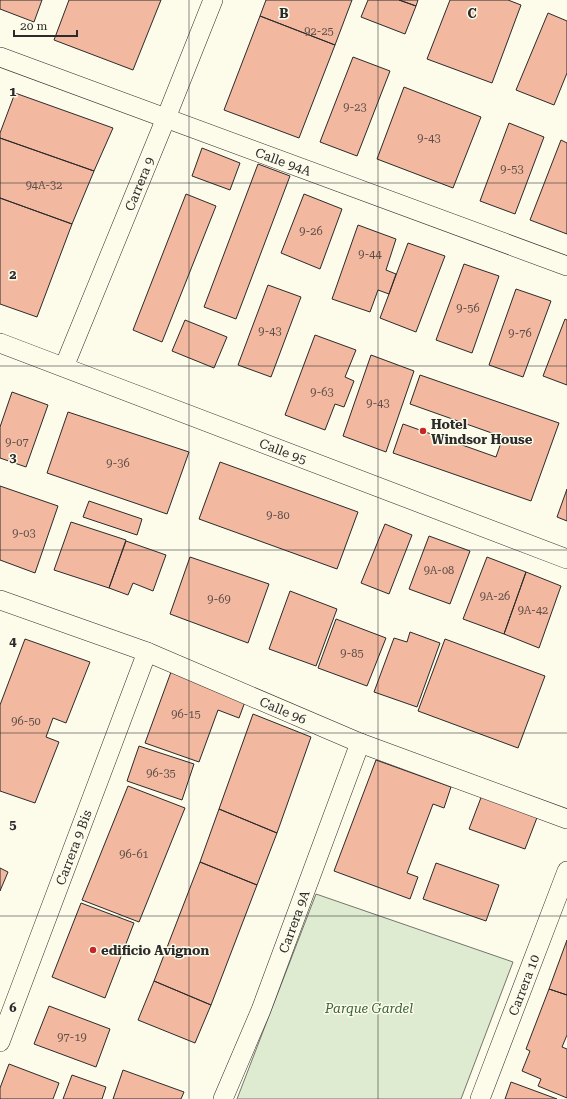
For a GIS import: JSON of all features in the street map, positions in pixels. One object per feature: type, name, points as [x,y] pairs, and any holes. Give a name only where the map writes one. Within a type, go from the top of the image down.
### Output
[{"type":"street","name":"Carrera 9","points":[[64,367],[213,0]]},
{"type":"street","name":"Calle 94A","points":[[0,57],[567,266]]},
{"type":"street","name":"Calle 95","points":[[0,343],[222,429],[567,559]]},
{"type":"street","name":"Calle 96","points":[[0,600],[147,652],[360,743],[567,819]]},
{"type":"street","name":"Carrera 9 Bis","points":[[0,1042],[147,652]]},
{"type":"street","name":"Carrera 9A","points":[[223,1099],[261,1010],[360,743]]},
{"type":"street","name":"Carrera 10","points":[[480,1099],[567,870]]},
{"type":"green space","name":"Parque Gardel","points":[[316,894],[513,962],[461,1099],[237,1099]]},
{"type":"building","points":[[0,0],[42,0],[34,22],[0,9]]},
{"type":"building","points":[[69,0],[161,0],[133,70],[54,40]]},
{"type":"building","points":[[266,0],[352,0],[335,45],[260,16]]},
{"type":"building","points":[[368,0],[399,0],[416,6],[405,34],[361,17]]},
{"type":"building","points":[[399,0],[418,0],[416,6]]},
{"type":"building","points":[[450,0],[508,0],[521,5],[492,83],[427,59]]},
{"type":"building","points":[[548,13],[567,21],[567,73],[554,105],[516,90]]},
{"type":"building","points":[[260,16],[335,45],[299,138],[224,110]]},
{"type":"building","points":[[353,57],[390,71],[357,156],[320,142]]},
{"type":"building","points":[[404,87],[481,117],[453,188],[377,159]]},
{"type":"building","points":[[15,93],[113,128],[94,171],[0,138],[0,133]]},
{"type":"building","points":[[509,123],[544,137],[515,214],[480,201]]},
{"type":"building","points":[[0,138],[94,171],[72,224],[0,198]]},
{"type":"building","points":[[561,140],[567,143],[567,234],[530,220]]},
{"type":"building","points":[[202,148],[240,163],[230,190],[192,176]]},
{"type":"building","points":[[258,164],[290,176],[236,319],[204,307]]},
{"type":"building","points":[[186,194],[216,206],[162,342],[133,330]]},
{"type":"building","points":[[304,194],[342,209],[320,269],[281,253]]},
{"type":"building","points":[[0,198],[72,224],[37,317],[0,304]]},
{"type":"building","points":[[358,225],[396,239],[386,270],[396,274],[389,294],[378,290],[370,312],[332,299]]},
{"type":"building","points":[[408,243],[445,256],[416,332],[380,318]]},
{"type":"building","points":[[464,264],[499,276],[472,353],[436,340]]},
{"type":"building","points":[[268,285],[301,297],[271,377],[238,365]]},
{"type":"building","points":[[516,289],[551,301],[523,377],[489,365]]},
{"type":"building","points":[[565,319],[567,320],[567,385],[543,376]]},
{"type":"building","points":[[185,320],[227,337],[214,368],[172,351]]},
{"type":"building","points":[[315,335],[356,350],[345,377],[354,381],[344,407],[335,404],[325,430],[285,415]]},
{"type":"building","points":[[371,355],[414,371],[386,452],[343,436]]},
{"type":"building","points":[[420,375],[559,423],[531,501],[393,453],[403,424],[496,457],[503,437],[410,404]]},
{"type":"building","points":[[12,392],[48,405],[26,467],[0,458],[0,427]]},
{"type":"building","points":[[68,412],[189,452],[167,514],[47,473]]},
{"type":"building","points":[[220,462],[358,512],[337,569],[199,519]]},
{"type":"building","points":[[0,486],[58,506],[35,573],[0,560]]},
{"type":"building","points":[[567,489],[567,521],[557,517]]},
{"type":"building","points":[[89,501],[142,519],[137,535],[83,517]]},
{"type":"building","points":[[71,522],[126,540],[109,588],[54,570]]},
{"type":"building","points":[[385,524],[412,535],[389,594],[361,583]]},
{"type":"building","points":[[429,536],[470,551],[450,604],[409,589]]},
{"type":"building","points":[[126,541],[166,555],[153,591],[133,583],[128,595],[109,588]]},
{"type":"building","points":[[190,557],[269,584],[248,643],[170,614]]},
{"type":"building","points":[[487,557],[526,572],[504,634],[463,619]]},
{"type":"building","points":[[526,572],[561,586],[539,648],[504,634]]},
{"type":"building","points":[[290,591],[337,609],[316,666],[269,649]]},
{"type":"building","points":[[336,619],[386,638],[367,686],[318,668]]},
{"type":"building","points":[[410,632],[440,643],[417,707],[374,692],[394,638],[407,642]]},
{"type":"building","points":[[25,639],[90,662],[66,723],[53,718],[46,737],[59,742],[35,803],[0,791],[0,705]]},
{"type":"building","points":[[445,639],[545,676],[518,748],[418,711]]},
{"type":"building","points":[[171,672],[246,699],[239,718],[218,710],[199,762],[145,743]]},
{"type":"building","points":[[253,714],[311,737],[277,833],[219,809]]},
{"type":"building","points":[[139,746],[194,764],[182,800],[127,781]]},
{"type":"building","points":[[376,760],[451,787],[444,808],[433,804],[407,873],[418,877],[410,899],[334,871]]},
{"type":"building","points":[[128,786],[185,808],[139,922],[82,900]]},
{"type":"building","points":[[482,795],[538,815],[525,849],[469,829]]},
{"type":"building","points":[[219,809],[277,833],[257,885],[200,862]]},
{"type":"building","points":[[200,862],[257,885],[211,1005],[154,981]]},
{"type":"building","points":[[436,863],[499,885],[486,921],[423,899]]},
{"type":"building","points":[[0,868],[8,872],[0,891]]},
{"type":"building","name":"edificio Avignon","points":[[81,903],[134,923],[105,998],[52,977]]},
{"type":"building","points":[[567,940],[567,995],[549,989]]},
{"type":"building","points":[[154,981],[211,1005],[195,1043],[138,1020]]},
{"type":"building","points":[[549,989],[567,995],[567,1035],[562,1047],[567,1049],[567,1098],[538,1086],[541,1079],[522,1071],[530,1051],[526,1049]]},
{"type":"building","points":[[49,1006],[110,1029],[96,1067],[34,1044]]},
{"type":"building","points":[[9,1064],[59,1083],[53,1099],[0,1099],[0,1088]]},
{"type":"building","points":[[123,1070],[184,1092],[181,1099],[113,1099]]},
{"type":"building","points":[[72,1075],[106,1087],[102,1099],[63,1099]]},
{"type":"building","points":[[511,1082],[557,1099],[505,1099]]},
{"type":"place","name":"Hotel Windsor House","points":[[423,431]]},
{"type":"place","name":"edificio Avignon","points":[[93,950]]}]
